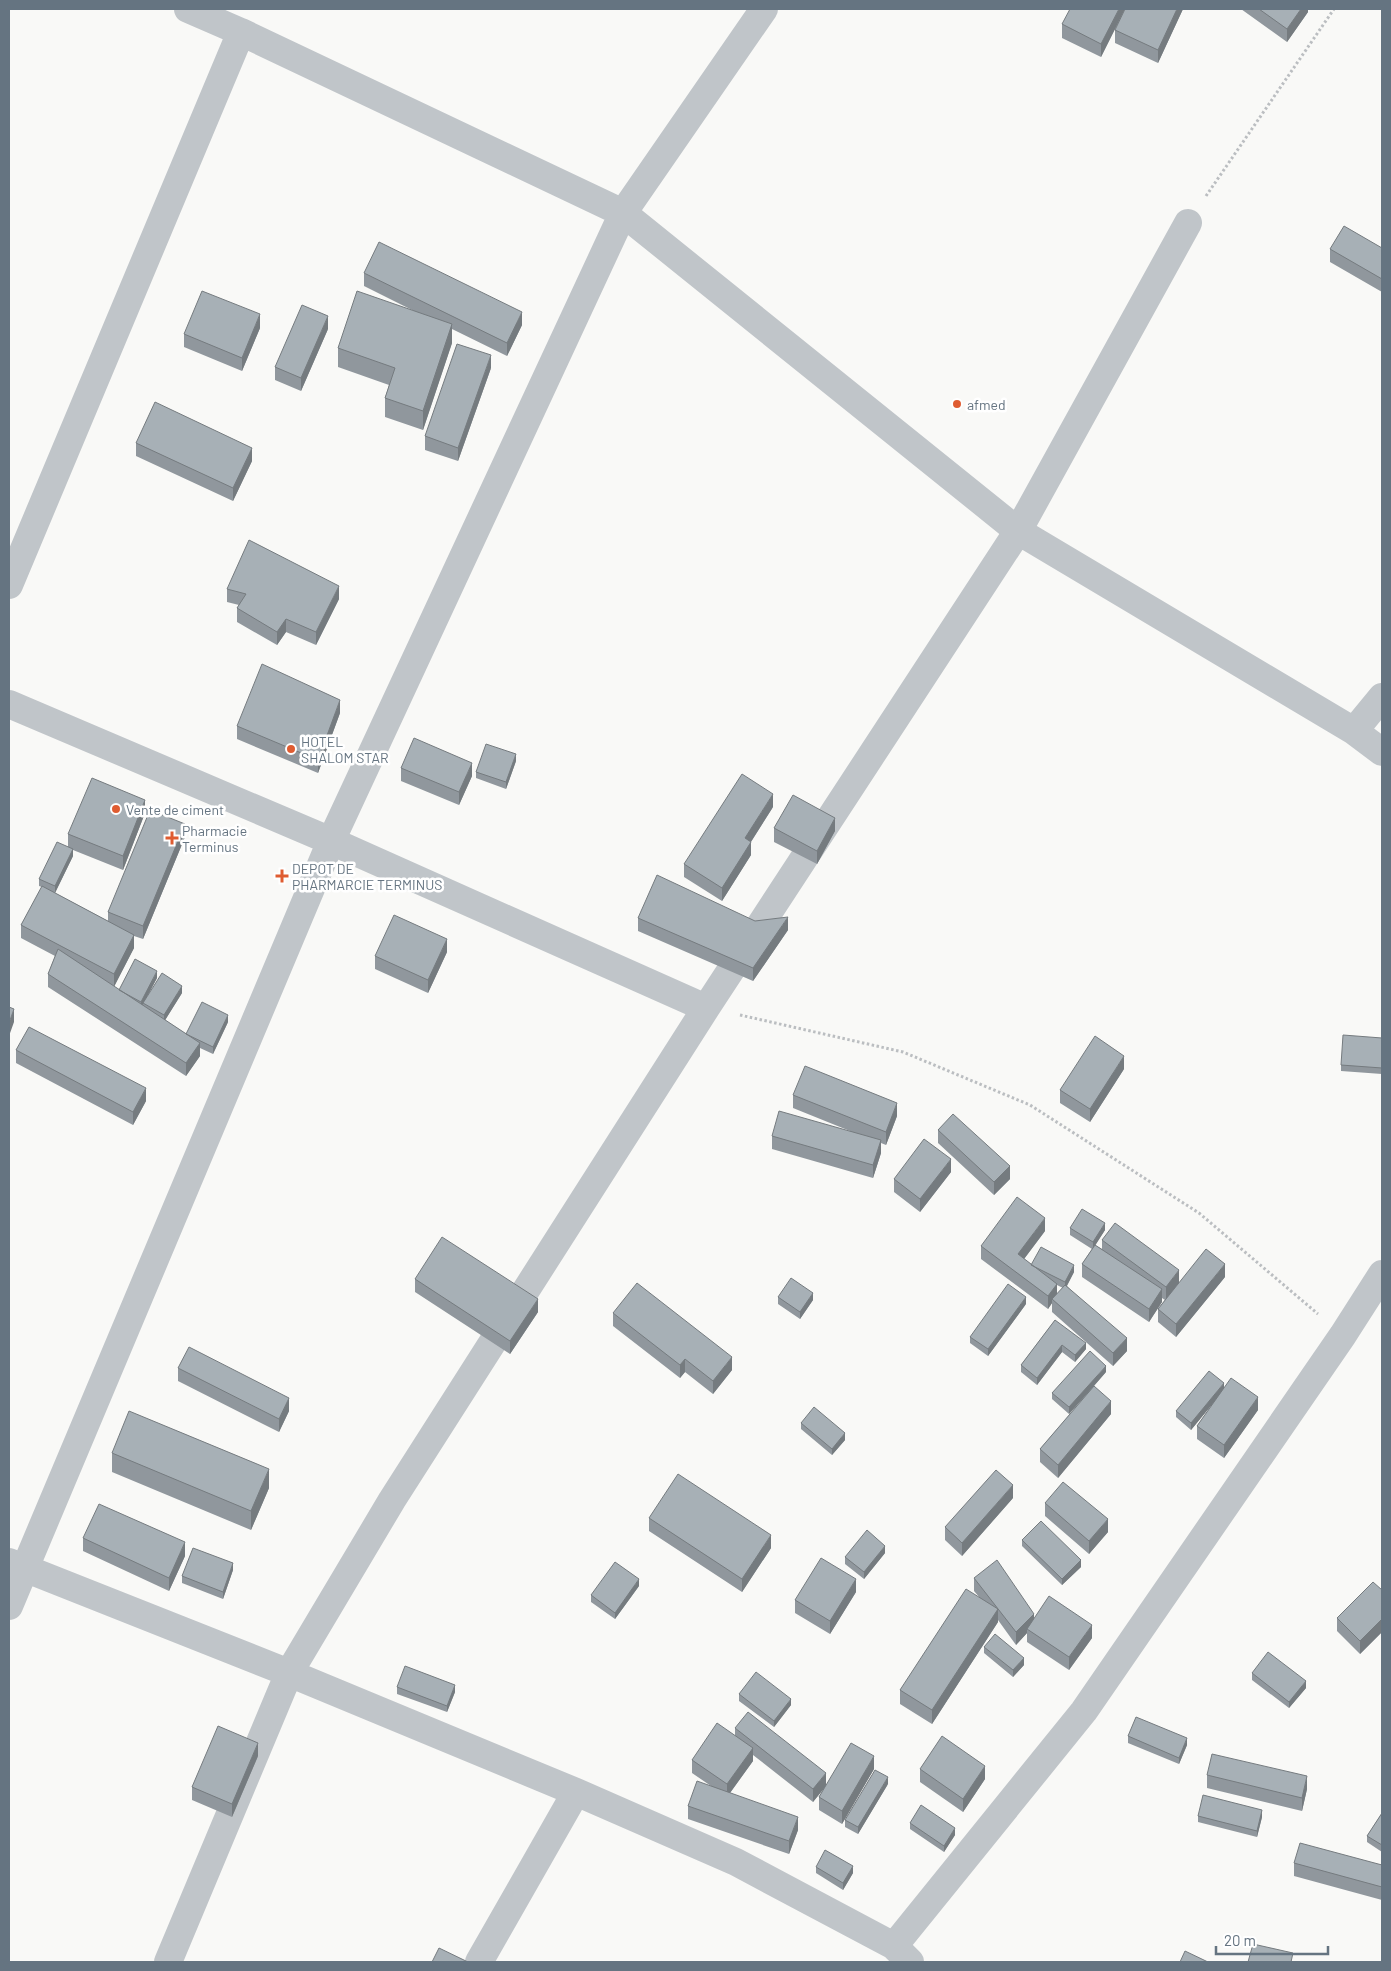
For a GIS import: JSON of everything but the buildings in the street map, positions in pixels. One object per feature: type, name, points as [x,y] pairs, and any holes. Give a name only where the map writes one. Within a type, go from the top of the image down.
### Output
[{"type":"street","points":[[188,9],[241,32],[623,213],[1018,531],[1354,731],[1382,752]]},
{"type":"street","points":[[9,1606],[16,1565],[331,841],[623,213],[764,9]]},
{"type":"street","points":[[9,585],[241,32]]},
{"type":"street","points":[[168,1962],[289,1673],[392,1500],[706,1008],[1018,531],[1188,223]]},
{"type":"street","points":[[1354,731],[1382,697]]},
{"type":"street","points":[[9,704],[331,841],[706,1008]]},
{"type":"street","points":[[16,1565],[289,1673],[576,1792],[736,1862],[902,1954],[1084,1711],[1343,1335],[1382,1274]]},
{"type":"street","points":[[479,1962],[576,1792]]},
{"type":"path","points":[[1188,223],[1334,9]]},
{"type":"path","points":[[706,1008],[903,1052],[1030,1106],[1199,1213],[1343,1335]]},
{"type":"place","name":"afmed","points":[[957,404]]},
{"type":"place","name":"HOTEL SHALOM STAR","points":[[291,749]]},
{"type":"place","name":"Vente de ciment","points":[[116,809]]},
{"type":"place","name":"Pharmacie Terminus","points":[[172,838]]},
{"type":"place","name":"DEPOT DE PHARMARCIE TERMINUS","points":[[282,876]]}]
